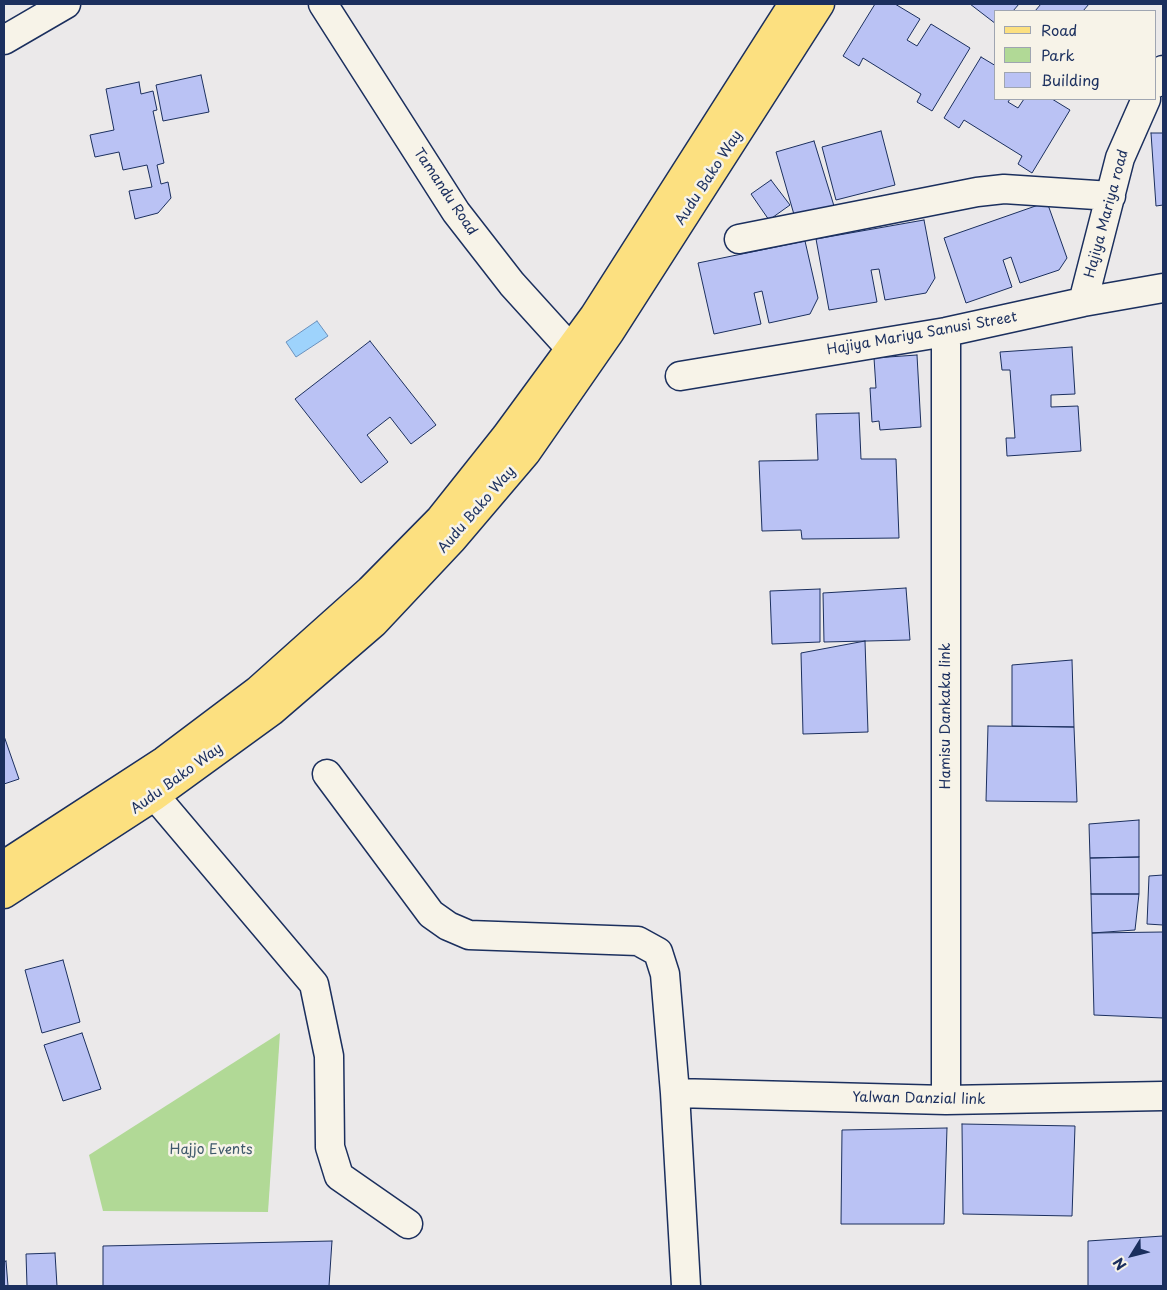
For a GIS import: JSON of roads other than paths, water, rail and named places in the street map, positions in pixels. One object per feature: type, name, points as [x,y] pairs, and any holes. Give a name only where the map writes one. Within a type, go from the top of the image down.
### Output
[{"type":"main road","name":"Audu Bako Way","points":[[4,865],[164,761],[257,691],[313,643],[370,590],[440,519],[506,436],[579,356],[594,316],[793,4]]},
{"type":"main road","name":"Audu Bako Way","points":[[4,894],[155,796],[272,711],[374,623],[452,540],[526,453],[579,356],[820,4]]},
{"type":"street","points":[[4,40],[66,4]]},
{"type":"street","name":"Tamandu Road","points":[[323,4],[456,212],[512,284],[579,356]]},
{"type":"street","name":"Hajiya Mariya road","points":[[1083,302],[1120,158],[1146,100]]},
{"type":"street","points":[[740,240],[986,191],[1004,189],[1111,196]]},
{"type":"street","name":"Hajiya Mariya Sanusi Street","points":[[680,376],[946,332],[1083,302],[1163,288]]},
{"type":"street","name":"Hamisu Dankaka link","points":[[946,332],[946,1100]]},
{"type":"street","points":[[327,774],[432,914],[448,926],[469,934],[638,941],[658,952],[666,974],[686,1286]]},
{"type":"street","points":[[155,796],[314,984],[329,1056],[330,1148],[339,1176],[408,1224]]},
{"type":"street","name":"Yalwan Danzial link","points":[[675,1093],[946,1100],[1163,1096]]},
{"type":"water","points":[[317,321],[328,336],[296,357],[286,342]]},
{"type":"park label","name":"Hajjo Events","points":[[211,1150]]}]
